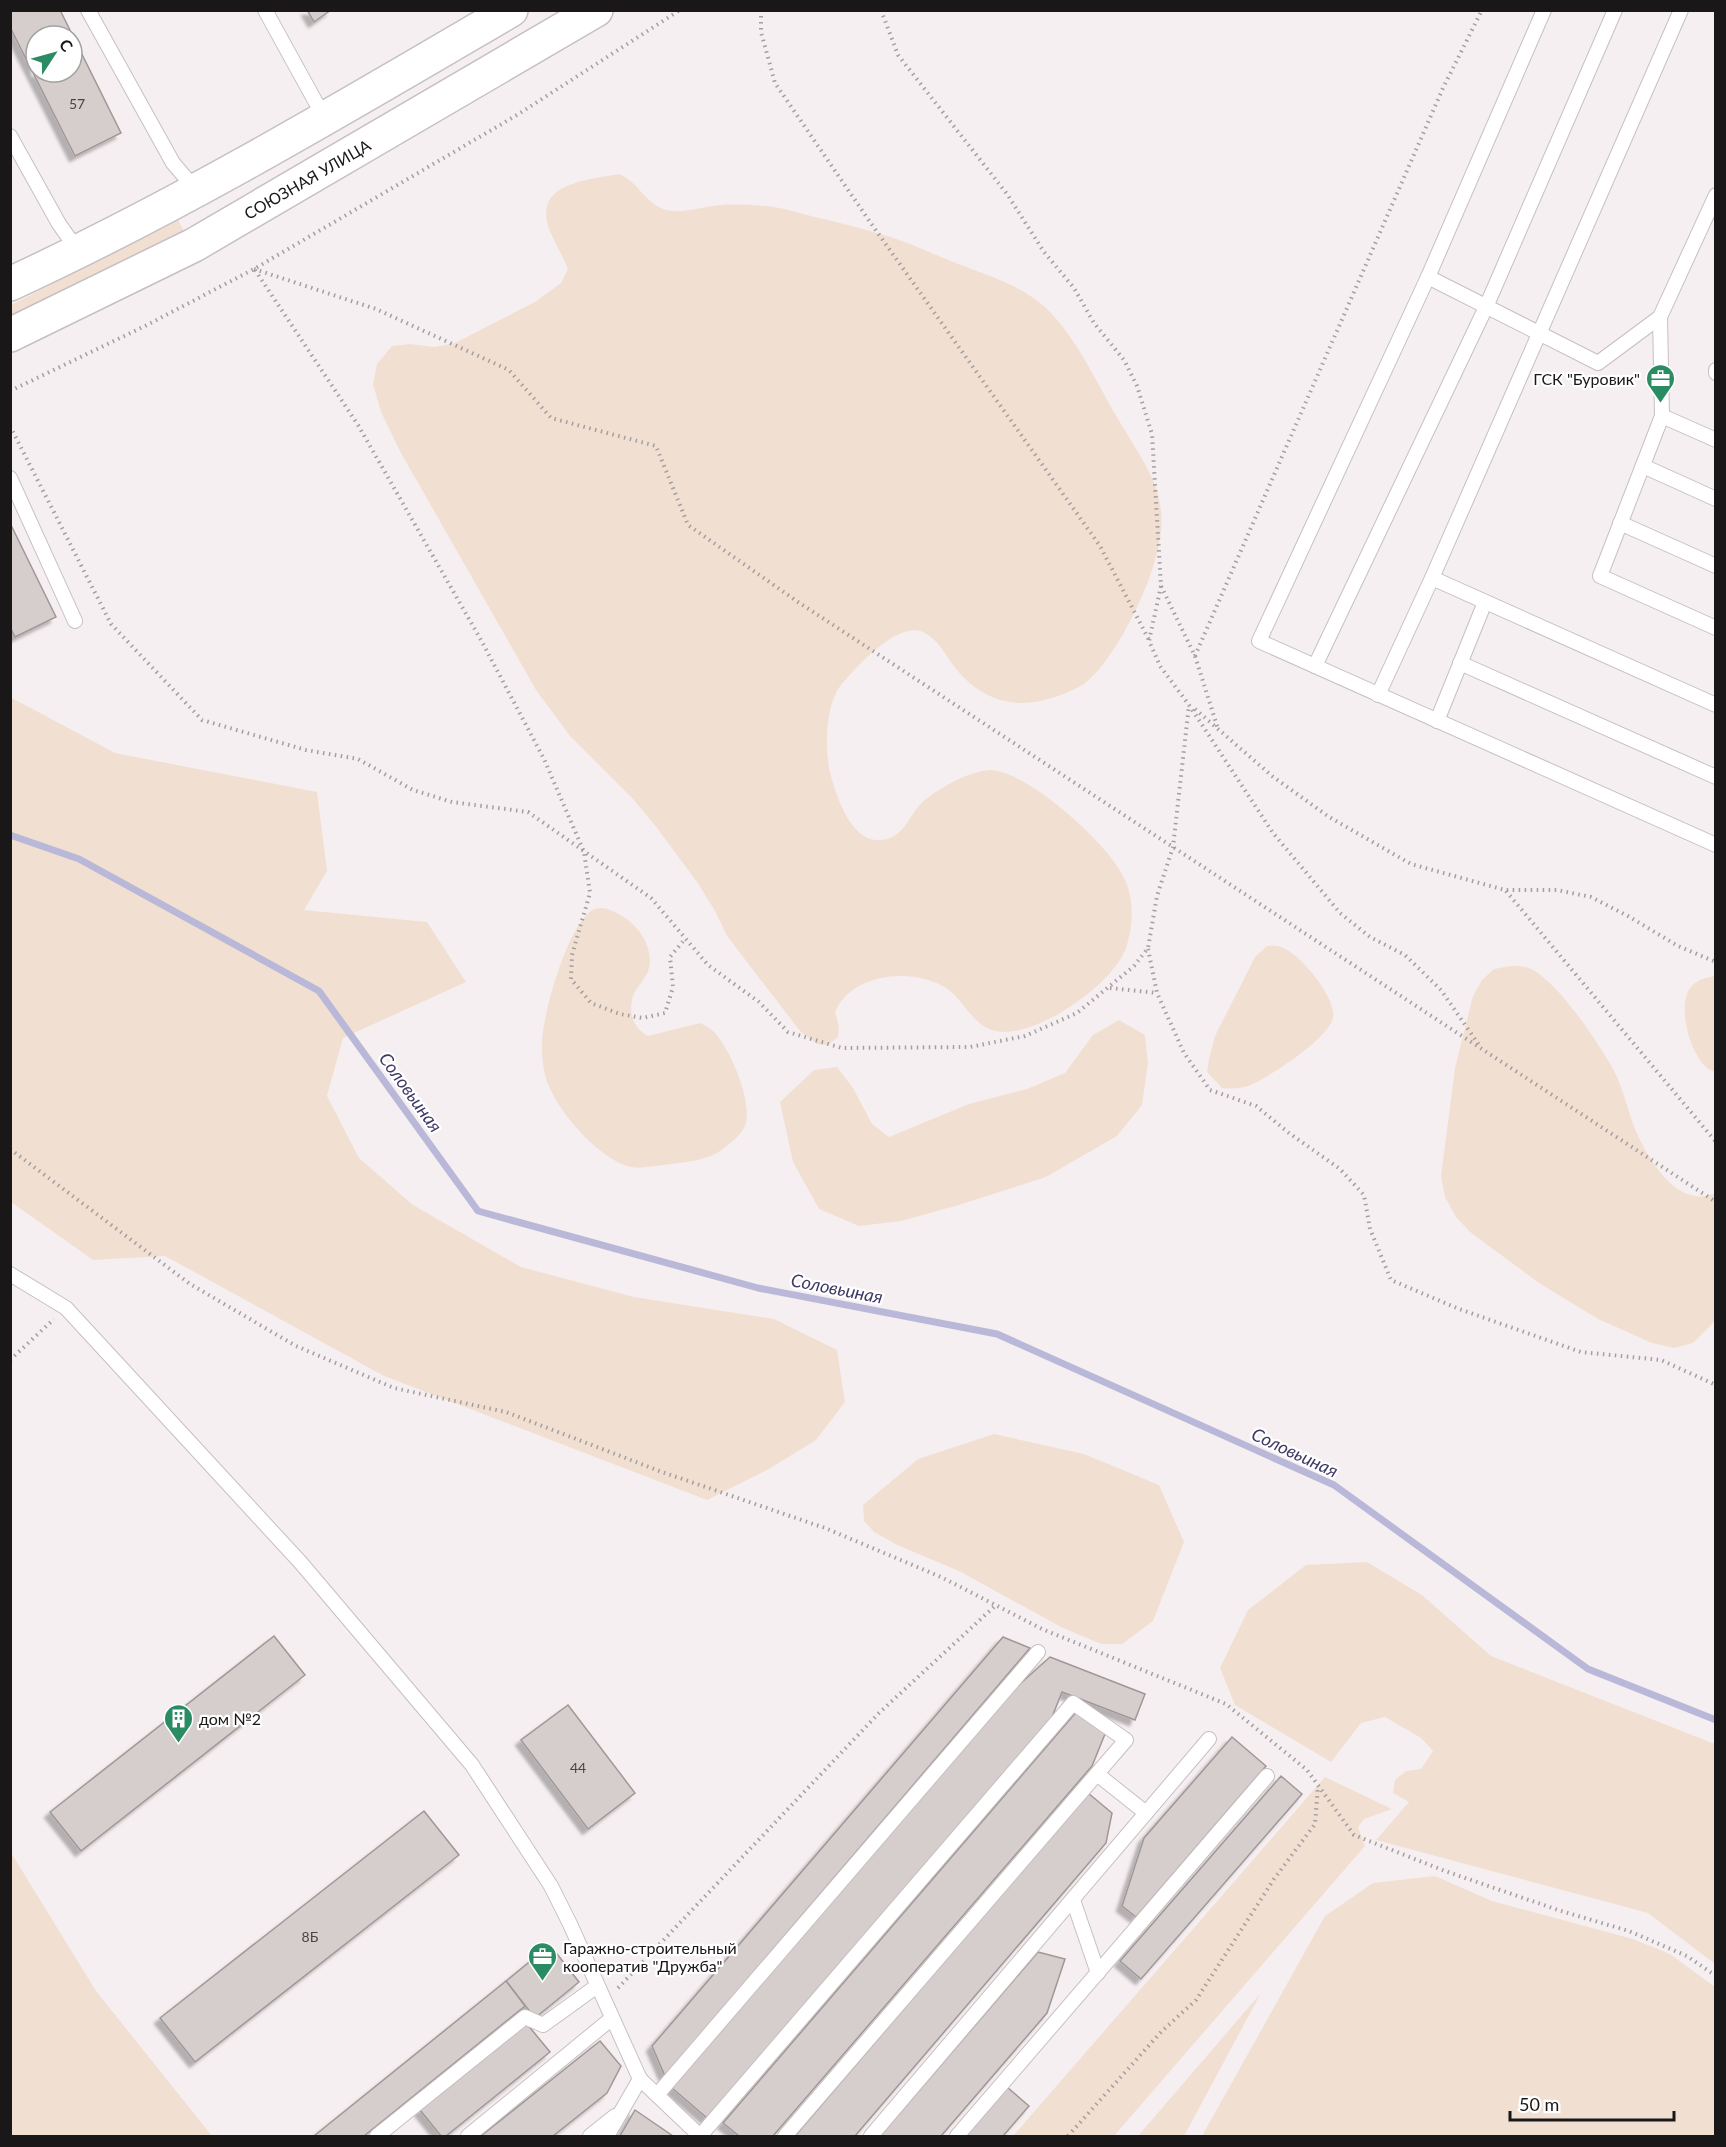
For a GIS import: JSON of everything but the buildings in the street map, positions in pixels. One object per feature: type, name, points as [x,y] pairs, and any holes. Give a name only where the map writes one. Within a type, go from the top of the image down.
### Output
[{"type":"main road","points":[[10,284],[79,252],[196,190],[325,119],[511,10]]},
{"type":"main road","name":"СОЮЗНАЯ УЛИЦА","points":[[10,335],[194,245],[596,10]]},
{"type":"lane","points":[[88,10],[173,163],[196,190]]},
{"type":"lane","points":[[265,10],[325,119]]},
{"type":"lane","points":[[1544,10],[1428,277],[1259,641],[1716,845]]},
{"type":"lane","points":[[1315,666],[1486,307],[1615,10]]},
{"type":"lane","points":[[1378,694],[1432,578],[1681,10]]},
{"type":"lane","points":[[10,136],[59,224],[79,252]]},
{"type":"lane","points":[[1716,195],[1660,317],[1662,416],[1600,576],[1716,628]]},
{"type":"lane","points":[[1428,277],[1598,363],[1660,317]]},
{"type":"lane","points":[[1662,416],[1716,440]]},
{"type":"lane","points":[[1643,466],[1716,499]]},
{"type":"lane","points":[[10,478],[75,621]]},
{"type":"lane","points":[[1620,523],[1716,566]]},
{"type":"lane","points":[[1432,578],[1716,705]]},
{"type":"lane","points":[[1437,721],[1485,602]]},
{"type":"lane","points":[[1460,663],[1716,777]]},
{"type":"lane","points":[[10,1274],[66,1308],[301,1563],[472,1765],[550,1886],[640,2079],[700,2136],[1073,1702],[1126,1740],[785,2136]]},
{"type":"lane","points":[[657,2095],[1038,1652]]},
{"type":"lane","points":[[871,2136],[1209,1738]]},
{"type":"lane","points":[[1097,1774],[1146,1814]]},
{"type":"lane","points":[[957,2136],[1267,1776]]},
{"type":"lane","points":[[1073,1900],[1098,1973]]},
{"type":"lane","points":[[377,2136],[525,2017],[543,2025],[597,1986]]},
{"type":"lane","points":[[468,2136],[611,2019]]},
{"type":"lane","points":[[607,2136],[640,2079]]},
{"type":"lane","points":[[590,2136],[622,2111]]},
{"type":"path","points":[[10,391],[145,326],[254,269],[517,115],[680,10]]},
{"type":"path","points":[[761,10],[761,32],[775,83],[870,222],[1100,546],[1160,666],[1189,705],[1273,833],[1340,913],[1370,938],[1405,955],[1441,990],[1481,1048]]},
{"type":"path","points":[[881,10],[898,55],[1007,194],[1044,252],[1074,288],[1094,323],[1124,360],[1137,386],[1152,435],[1161,586],[1149,641]]},
{"type":"path","points":[[1195,656],[1443,88],[1482,10]]},
{"type":"path","points":[[254,269],[376,309],[509,370],[551,418],[656,446],[688,525],[798,602],[1716,1202]]},
{"type":"path","points":[[254,269],[358,425],[481,640],[544,759],[584,852],[590,893],[572,956],[571,979],[591,1004],[620,1014],[643,1018],[665,1013],[673,987],[670,957],[685,939]]},
{"type":"path","points":[[10,426],[111,624],[202,720],[306,750],[358,759],[413,790],[453,802],[528,812],[651,898],[708,965],[759,1002],[789,1032],[842,1048],[970,1047],[1025,1036],[1077,1013],[1134,966],[1148,948]]},
{"type":"path","points":[[1161,586],[1195,656],[1218,729]]},
{"type":"path","points":[[1189,705],[1173,847],[1157,896],[1148,948],[1157,993],[1184,1053],[1210,1090],[1256,1106],[1289,1133],[1340,1169],[1364,1195],[1370,1228],[1391,1280],[1459,1309],[1581,1352],[1661,1360],[1716,1385]]},
{"type":"path","points":[[1189,705],[1272,776],[1329,817],[1411,864],[1505,890],[1557,890],[1591,897],[1678,946],[1716,962]]},
{"type":"path","points":[[1505,890],[1716,1142]]},
{"type":"path","points":[[1109,988],[1157,993]]},
{"type":"path","points":[[10,1149],[190,1284],[296,1347],[394,1388],[506,1412],[662,1472],[825,1528],[941,1577],[1042,1629],[1226,1704],[1307,1770],[1354,1835],[1445,1871],[1629,1931],[1688,1956],[1716,1976]]},
{"type":"path","points":[[10,1360],[66,1308]]},
{"type":"path","points":[[605,2002],[879,1713],[996,1605]]},
{"type":"path","points":[[1068,2136],[1161,2032],[1196,2000],[1274,1879],[1315,1824],[1318,1786]]},
{"type":"shaded area","points":[[619,174],[631,181],[653,203],[666,210],[681,211],[734,205],[784,209],[897,239],[1018,288],[1040,303],[1060,323],[1087,363],[1151,476],[1158,493],[1161,529],[1158,551],[1150,576],[1139,604],[1114,649],[1084,684],[1074,690],[1040,701],[1026,703],[999,699],[974,687],[953,665],[934,639],[915,630],[903,632],[891,638],[857,667],[836,693],[830,713],[827,736],[828,758],[835,789],[852,824],[860,833],[869,838],[879,840],[892,837],[902,830],[917,808],[931,795],[962,778],[991,770],[1007,774],[1026,783],[1047,797],[1088,832],[1118,867],[1129,890],[1131,905],[1127,945],[1120,960],[1107,976],[1070,1007],[1049,1019],[1028,1028],[1009,1032],[992,1030],[973,1017],[958,998],[946,988],[917,977],[900,976],[869,982],[855,989],[843,999],[835,1012],[839,1026],[838,1037],[828,1045],[817,1044],[800,1031],[727,936],[697,882],[657,828],[633,799],[570,736],[536,690],[401,453],[381,412],[373,384],[377,364],[392,346],[410,344],[435,347],[455,343],[535,302],[561,283],[568,269],[550,231],[546,215],[548,203],[555,193],[565,187],[578,182]]},
{"type":"shaded area","points":[[178,220],[186,235],[11,325],[11,305]]},
{"type":"shaded area","points":[[10,697],[115,753],[317,792],[327,871],[304,910],[427,922],[466,982],[343,1038],[327,1096],[359,1158],[413,1205],[521,1267],[634,1297],[774,1319],[837,1350],[845,1402],[816,1440],[769,1469],[707,1500],[384,1376],[165,1256],[93,1260],[11,1202]]},
{"type":"shaded area","points":[[603,908],[622,916],[638,929],[648,948],[649,968],[634,993],[631,1008],[633,1019],[639,1029],[648,1036],[700,1023],[711,1029],[726,1048],[743,1089],[747,1116],[741,1132],[717,1153],[687,1162],[643,1168],[631,1167],[605,1154],[592,1144],[568,1118],[551,1090],[544,1071],[542,1046],[551,994],[566,951],[584,917],[594,909]]},
{"type":"shaded area","points":[[1267,946],[1278,946],[1289,951],[1306,966],[1329,999],[1333,1009],[1333,1018],[1329,1026],[1311,1045],[1273,1073],[1245,1087],[1222,1088],[1207,1072],[1215,1036],[1255,957]]},
{"type":"shaded area","points":[[1511,966],[1527,967],[1540,975],[1564,998],[1587,1028],[1613,1069],[1639,1138],[1651,1160],[1669,1182],[1690,1195],[1702,1196],[1715,1193],[1715,1321],[1693,1343],[1674,1348],[1652,1343],[1598,1319],[1539,1283],[1470,1232],[1456,1217],[1445,1197],[1441,1176],[1455,1068],[1473,996],[1482,980],[1494,969]]},
{"type":"shaded area","points":[[1716,976],[1715,1072],[1699,1059],[1693,1047],[1685,1021],[1685,1007],[1686,996],[1691,987],[1705,978]]},
{"type":"shaded area","points":[[1119,1020],[1145,1035],[1148,1063],[1142,1105],[1117,1136],[1046,1177],[901,1221],[859,1226],[819,1209],[793,1162],[780,1102],[814,1070],[837,1067],[853,1088],[872,1124],[889,1137],[969,1104],[1027,1089],[1065,1073],[1093,1035]]},
{"type":"shaded area","points":[[994,1434],[1084,1454],[1159,1485],[1184,1542],[1153,1621],[1122,1644],[1101,1644],[1061,1627],[959,1571],[897,1545],[874,1532],[864,1521],[863,1505],[918,1459]]},
{"type":"shaded area","points":[[1367,1562],[1422,1595],[1491,1656],[1715,1744],[1715,1964],[1648,1913],[1376,1840],[1409,1802],[1393,1793],[1395,1780],[1406,1771],[1421,1769],[1433,1751],[1421,1738],[1385,1717],[1361,1723],[1331,1762],[1235,1705],[1220,1668],[1248,1610],[1306,1565]]},
{"type":"shaded area","points":[[1325,1777],[1392,1809],[1364,1819],[1358,1827],[1365,1846],[1114,2136],[1013,2136]]},
{"type":"shaded area","points":[[10,1851],[96,1991],[212,2136],[11,2136]]},
{"type":"shaded area","points":[[1435,1876],[1492,1901],[1633,1939],[1670,1954],[1715,1987],[1715,2136],[1202,2136],[1325,1916],[1373,1883]]},
{"type":"shaded area","points":[[1261,1993],[1184,2136],[1138,2136]]},
{"type":"waterway","name":"Соловьиная","points":[[10,835],[79,859],[319,991],[478,1211],[758,1288],[997,1334],[1334,1485],[1588,1669],[1716,1720]]},
{"type":"place","name":"ГСК \"Буровик\"","points":[[1661,404]]},
{"type":"place","name":"дом №2","points":[[178,1744]]},
{"type":"place","name":"Гаражно-строительный кооператив \"Дружба\"","points":[[542,1982]]}]
